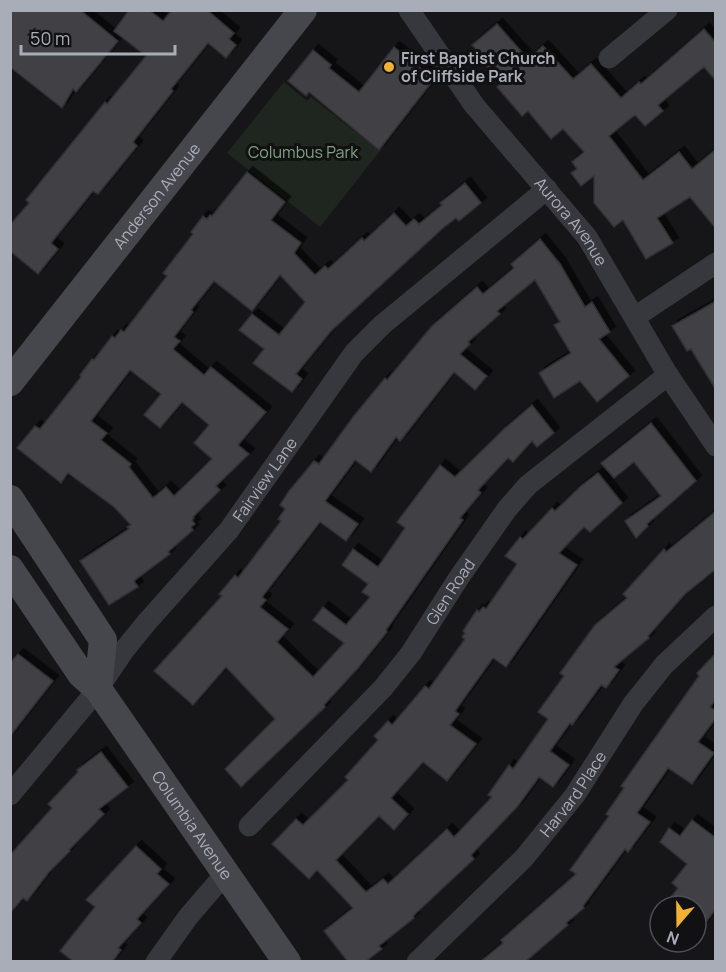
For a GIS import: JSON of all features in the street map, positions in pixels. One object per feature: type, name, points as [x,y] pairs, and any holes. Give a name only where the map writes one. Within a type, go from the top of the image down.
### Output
[{"type":"street","name":"Anderson Avenue","points":[[10,382],[303,10]]},
{"type":"street","name":"Aurora Avenue","points":[[409,10],[474,105],[587,237],[668,375],[716,446]]},
{"type":"street","points":[[609,58],[667,10]]},
{"type":"street","name":"Fairview Lane","points":[[10,795],[98,688],[124,649],[147,621],[194,571],[228,530],[354,352],[382,325],[547,189]]},
{"type":"street","points":[[635,317],[716,263]]},
{"type":"street","name":"Glen Road","points":[[249,826],[383,688],[411,653],[458,579],[507,509],[528,485],[668,375]]},
{"type":"street","points":[[10,499],[103,640],[98,688]]},
{"type":"street","name":"Columbia Avenue","points":[[10,569],[81,674],[98,688],[287,962]]},
{"type":"street","name":"Harvard Place","points":[[417,962],[524,858],[575,795],[639,697],[664,665],[716,616]]},
{"type":"street","points":[[156,962],[188,917],[225,874]]},
{"type":"green space","name":"Columbus Park","points":[[284,82],[307,101],[311,97],[380,151],[320,227],[227,153]]},
{"type":"building","points":[[10,10],[80,10],[118,41],[76,92],[73,89],[62,108],[10,67]]},
{"type":"building","points":[[129,10],[149,10],[163,21],[172,10],[207,10],[234,33],[229,39],[236,45],[226,58],[208,43],[133,142],[137,146],[98,194],[93,191],[51,243],[58,249],[38,274],[10,251],[10,225],[29,203],[26,200],[105,102],[107,104],[146,56],[114,31]]},
{"type":"building","points":[[497,24],[528,59],[543,46],[573,79],[591,64],[621,98],[639,82],[641,84],[704,29],[716,43],[716,81],[704,67],[658,105],[663,111],[645,126],[635,115],[609,136],[643,180],[679,152],[692,169],[716,149],[716,229],[690,197],[657,218],[673,243],[646,259],[623,220],[614,227],[594,203],[594,176],[581,186],[571,173],[577,169],[572,162],[584,152],[563,129],[551,139],[528,111],[522,116],[497,87],[501,83],[480,59],[483,56],[472,45]]},
{"type":"building","points":[[394,47],[434,79],[379,150],[309,92],[306,96],[288,81],[313,50],[331,65],[329,68],[359,92]]},
{"type":"building","points":[[247,172],[285,202],[271,220],[301,243],[294,253],[315,275],[325,266],[328,269],[362,238],[364,241],[394,213],[406,226],[414,219],[419,224],[465,183],[481,203],[459,221],[456,218],[443,228],[331,331],[296,374],[302,379],[292,392],[253,363],[264,349],[239,330],[252,314],[279,335],[305,302],[280,275],[252,311],[214,281],[191,310],[193,312],[174,337],[180,341],[173,349],[204,375],[211,367],[266,412],[238,445],[249,454],[216,486],[220,490],[193,517],[195,524],[191,527],[193,530],[168,552],[170,554],[134,581],[138,587],[109,605],[80,561],[129,529],[127,527],[131,525],[114,507],[68,473],[61,483],[17,448],[35,426],[40,429],[112,336],[115,338],[121,330],[124,332],[167,276],[163,273],[193,234],[191,232],[203,216],[207,219],[210,215],[212,216]],"holes":[[[130,370],[161,394],[144,415],[160,428],[182,402],[209,425],[194,443],[212,459],[174,496],[166,487],[153,498],[129,467],[131,464],[101,440],[107,433],[91,421]]]},
{"type":"building","points":[[540,239],[560,264],[585,307],[592,302],[610,332],[599,339],[629,376],[597,402],[580,381],[554,398],[539,373],[571,353],[554,325],[560,322],[535,280],[497,311],[500,314],[468,342],[470,344],[460,354],[487,376],[475,390],[454,372],[400,441],[396,437],[371,472],[355,460],[325,501],[358,524],[346,541],[320,522],[262,597],[266,600],[260,607],[288,629],[277,642],[313,677],[344,643],[313,620],[323,607],[346,625],[370,597],[362,592],[368,584],[342,565],[353,549],[378,567],[405,528],[397,522],[440,465],[455,477],[532,405],[554,433],[537,447],[532,441],[513,462],[508,458],[478,490],[481,493],[460,518],[463,520],[386,630],[387,632],[324,705],[325,707],[241,787],[225,769],[275,719],[226,667],[193,705],[154,671],[222,596],[219,594],[235,575],[238,578],[281,521],[278,519],[285,509],[280,505],[289,491],[314,461],[319,464],[385,378],[387,380],[432,326],[477,287],[483,294],[514,268],[511,264]]},
{"type":"building","points":[[716,301],[716,390],[691,349],[687,351],[672,326]]},
{"type":"building","points":[[651,423],[696,481],[647,524],[648,526],[636,538],[625,521],[661,496],[634,462],[614,478],[601,463]]},
{"type":"building","points":[[598,473],[622,503],[590,532],[584,527],[559,553],[577,565],[506,667],[493,658],[455,711],[459,714],[450,725],[476,744],[447,781],[423,762],[391,798],[408,814],[394,830],[379,816],[336,860],[366,892],[383,879],[388,884],[447,829],[454,837],[492,797],[488,795],[509,765],[513,769],[548,719],[538,712],[564,676],[560,673],[595,625],[627,598],[623,594],[664,549],[666,552],[716,511],[716,569],[685,594],[648,636],[649,638],[614,667],[619,670],[606,688],[601,685],[572,725],[570,723],[550,751],[569,765],[553,787],[539,777],[517,807],[471,855],[474,859],[413,916],[414,918],[379,946],[382,949],[365,962],[348,962],[324,931],[353,908],[317,870],[309,879],[272,844],[296,819],[303,825],[348,780],[345,777],[378,740],[374,736],[388,721],[392,725],[425,686],[429,689],[465,639],[462,637],[465,633],[463,631],[477,610],[479,612],[483,607],[486,609],[517,564],[505,556],[520,537],[523,539],[552,508],[555,511]]},
{"type":"building","points":[[716,653],[716,699],[710,707],[716,711],[716,718],[698,742],[714,753],[692,784],[668,768],[637,813],[650,822],[628,852],[625,849],[583,906],[584,908],[525,962],[480,962],[503,943],[501,940],[576,874],[570,870],[609,816],[606,814],[624,788],[621,786],[699,676],[697,673]]},
{"type":"building","points":[[18,654],[53,681],[10,736],[10,663]]},
{"type":"building","points":[[101,752],[128,787],[99,809],[104,814],[49,872],[27,901],[23,898],[10,913],[10,855],[52,808],[48,804],[78,772],[77,770]]},
{"type":"building","points":[[692,820],[716,838],[716,909],[708,919],[708,894],[673,894],[678,888],[672,883],[687,864],[660,842],[669,828],[680,836]]},
{"type":"building","points":[[136,846],[161,869],[157,874],[169,884],[137,919],[141,923],[118,948],[121,950],[112,962],[74,962],[60,951],[95,907],[86,900]]},
{"type":"place","name":"First Baptist Church of Cliffside Park","points":[[389,67]]}]
